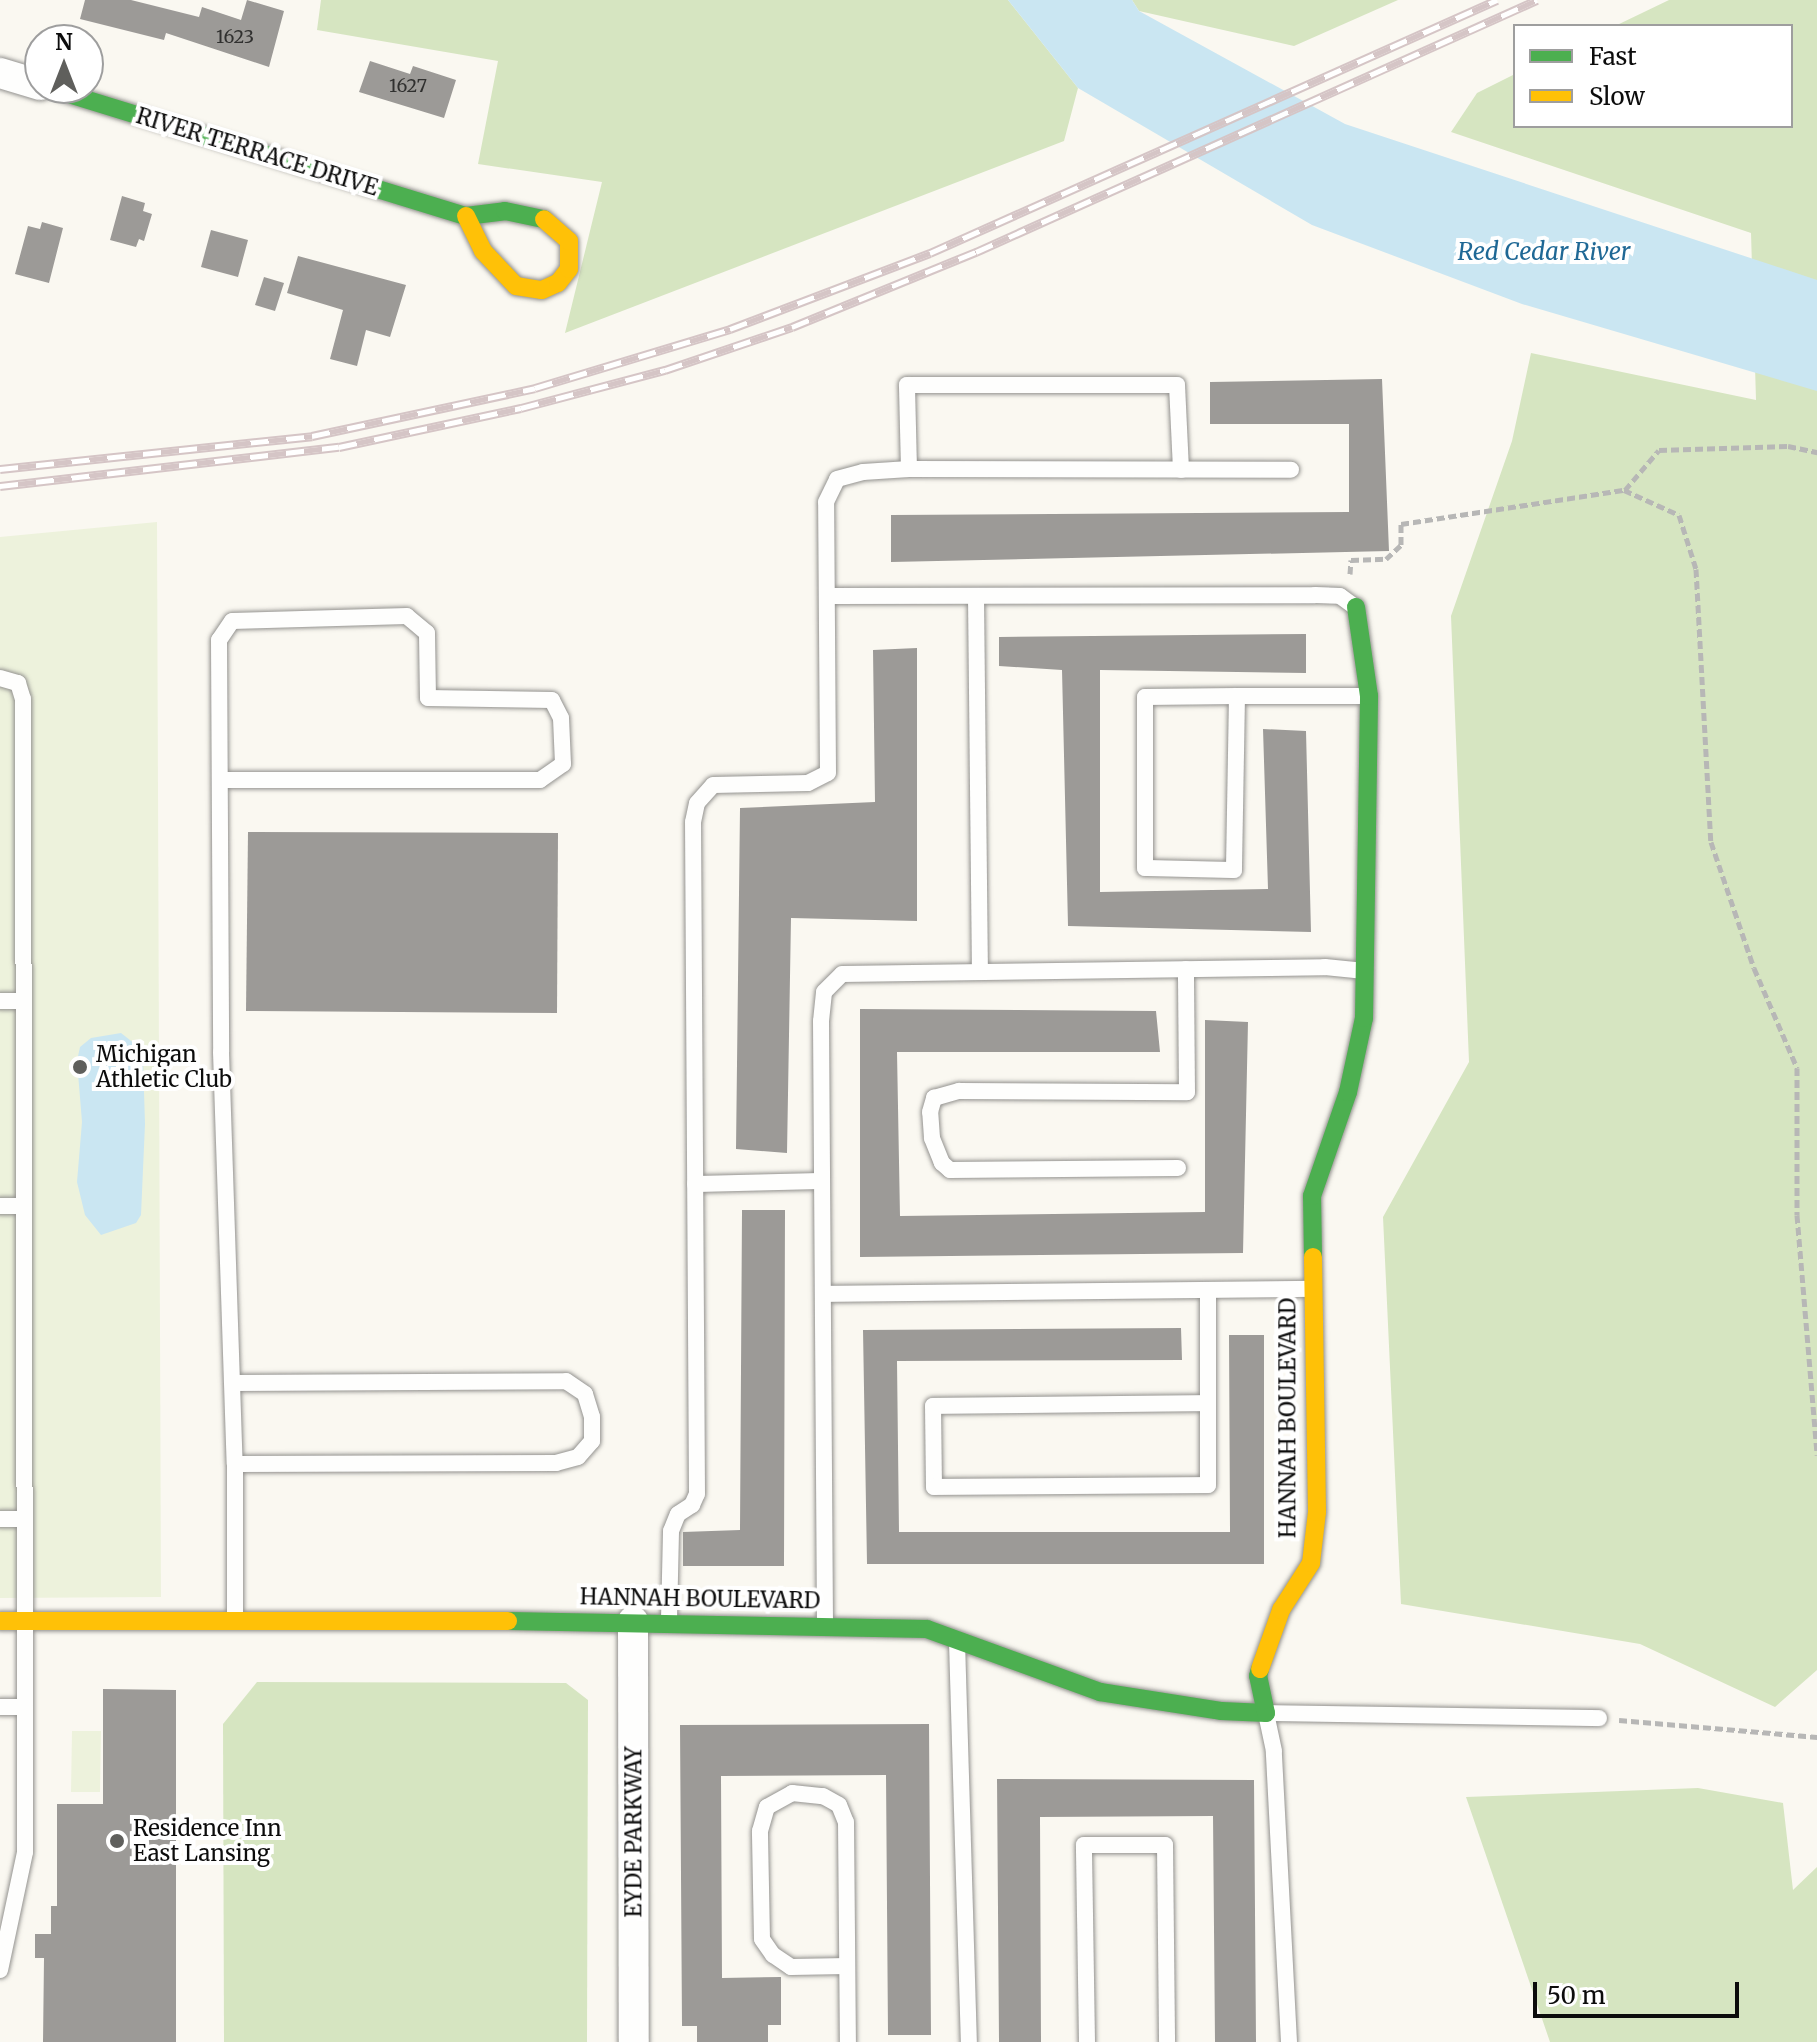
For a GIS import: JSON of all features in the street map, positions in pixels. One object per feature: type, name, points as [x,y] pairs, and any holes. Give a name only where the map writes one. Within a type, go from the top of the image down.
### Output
[{"type":"street","points":[[0,73],[24,80]]},
{"type":"street","name":"RIVER TERRACE DRIVE","points":[[101,104],[466,216],[505,211],[554,224],[569,241],[569,269],[550,288],[533,291],[516,286],[483,251],[466,216]]},
{"type":"street","name":"HANNAH BOULEVARD","points":[[0,1621],[633,1621],[927,1629],[1100,1692],[1221,1711],[1266,1713],[1258,1676],[1281,1610],[1311,1563],[1317,1512],[1311,1289],[1312,1196],[1348,1092],[1364,1018],[1369,696],[1353,605]]},
{"type":"street","name":"EYDE PARKWAY","points":[[633,1621],[634,2042]]},
{"type":"lane","points":[[909,469],[907,385],[1177,385],[1181,470]]},
{"type":"lane","points":[[669,1622],[671,1531],[678,1514],[692,1505],[697,1494],[693,822],[697,803],[713,785],[808,783],[828,773],[826,502],[837,479],[863,472],[909,469],[1291,470]]},
{"type":"lane","points":[[827,596],[1315,595],[1340,596],[1353,605]]},
{"type":"lane","points":[[976,596],[980,971]]},
{"type":"lane","points":[[220,780],[540,780],[563,764],[561,718],[552,700],[428,698],[427,633],[407,616],[232,621],[219,640],[221,1052],[235,1464],[235,1621]]},
{"type":"lane","points":[[0,678],[18,683],[23,699],[25,1707],[25,1852],[0,1970]]},
{"type":"lane","points":[[1237,696],[1234,870],[1145,868],[1145,697],[1237,696],[1369,696]]},
{"type":"lane","points":[[825,1626],[821,1021],[824,992],[842,974],[1325,967],[1365,971]]},
{"type":"lane","points":[[1178,1168],[950,1170],[942,1163],[932,1138],[930,1112],[934,1098],[959,1091],[1187,1092],[1186,969]]},
{"type":"lane","points":[[0,1001],[24,1001]]},
{"type":"lane","points":[[695,1184],[822,1181]]},
{"type":"lane","points":[[0,1206],[24,1206]]},
{"type":"lane","points":[[823,1294],[1311,1289]]},
{"type":"lane","points":[[1208,1291],[1208,1403],[1208,1485],[934,1487],[933,1406],[1208,1403]]},
{"type":"lane","points":[[233,1383],[566,1381],[585,1394],[592,1417],[592,1441],[578,1457],[556,1463],[235,1464]]},
{"type":"lane","points":[[0,1519],[24,1519]]},
{"type":"lane","points":[[957,1640],[969,2042]]},
{"type":"lane","points":[[0,1707],[25,1707]]},
{"type":"lane","points":[[1289,2042],[1274,1751],[1266,1713],[1599,1718]]},
{"type":"lane","points":[[847,1966],[791,1967],[773,1955],[762,1939],[760,1831],[767,1807],[792,1793],[823,1796],[839,1805],[846,1822],[848,2042]]},
{"type":"lane","points":[[1087,2042],[1084,1845],[1165,1845],[1167,2042]]},
{"type":"path","points":[[1624,490],[1659,450],[1788,446],[1817,452]]},
{"type":"path","points":[[1353,605],[1351,560],[1386,559],[1401,545],[1401,524],[1624,490],[1679,515],[1696,569],[1711,842],[1754,968],[1797,1068],[1797,1215],[1817,1455]]},
{"type":"path","points":[[1599,1718],[1817,1737]]},
{"type":"green space","points":[[321,0],[1008,0],[1078,88],[1064,141],[565,333],[602,182],[478,164],[498,61],[317,30]]},
{"type":"green space","points":[[1132,0],[1398,0],[1294,46],[1139,11]]},
{"type":"green space","points":[[1669,0],[1817,0],[1817,1670],[1775,1707],[1640,1644],[1401,1604],[1383,1217],[1469,1062],[1451,616],[1512,441],[1531,353],[1756,400],[1751,233],[1451,132],[1477,93],[1513,75],[1513,128],[1793,128],[1793,24],[1619,24]]},
{"type":"green space","name":"Michigan Athletic Club","points":[[157,522],[161,1597],[0,1598],[0,537]]},
{"type":"green space","points":[[257,1682],[566,1683],[588,1700],[587,2042],[224,2042],[223,1724]]},
{"type":"green space","points":[[72,1731],[101,1731],[100,1792],[71,1792]]},
{"type":"green space","points":[[1698,1788],[1783,1803],[1793,1890],[1817,1867],[1817,2042],[1550,2042],[1466,1797]]},
{"type":"water","name":"Red Cedar River","points":[[1008,0],[1132,0],[1139,11],[1345,124],[1817,280],[1817,391],[1522,304],[1312,225],[1078,88]]},
{"type":"water","points":[[121,1033],[135,1044],[143,1059],[145,1124],[141,1215],[136,1223],[101,1235],[85,1215],[77,1182],[82,1122],[77,1061],[80,1047],[91,1038]]},
{"type":"building","points":[[85,0],[131,0],[199,17],[202,7],[241,20],[247,0],[284,11],[269,67],[166,33],[164,40],[80,19]]},
{"type":"building","points":[[370,61],[410,74],[413,66],[456,80],[444,118],[359,92]]},
{"type":"building","points":[[122,196],[145,203],[143,211],[152,214],[144,241],[139,239],[136,247],[110,240]]},
{"type":"building","points":[[42,222],[63,228],[49,283],[15,274],[28,226],[40,229]]},
{"type":"building","points":[[211,230],[248,240],[238,277],[201,267]]},
{"type":"building","points":[[298,256],[406,285],[390,337],[366,330],[357,366],[330,359],[343,310],[287,293]]},
{"type":"building","points":[[264,277],[284,283],[275,311],[255,305]]},
{"type":"building","points":[[1382,379],[1389,551],[891,562],[891,515],[1349,512],[1349,424],[1210,424],[1210,382]]},
{"type":"building","points":[[1306,634],[1306,673],[1100,670],[1100,892],[1268,889],[1263,729],[1306,731],[1311,932],[1068,926],[1062,670],[999,666],[999,637]]},
{"type":"building","points":[[917,648],[917,921],[791,918],[787,1153],[736,1149],[740,808],[875,802],[873,650]]},
{"type":"building","points":[[248,832],[558,833],[557,1013],[246,1011]]},
{"type":"building","points":[[860,1009],[1156,1011],[1160,1052],[897,1052],[900,1216],[1205,1212],[1205,1020],[1248,1022],[1243,1253],[860,1257]]},
{"type":"building","points":[[742,1210],[785,1210],[784,1566],[683,1566],[683,1532],[740,1530]]},
{"type":"building","points":[[1181,1328],[1182,1360],[897,1361],[899,1532],[1230,1532],[1229,1335],[1264,1335],[1264,1564],[867,1564],[863,1330]]},
{"type":"building","name":"Residence Inn East Lansing","points":[[103,1689],[176,1690],[176,2042],[43,2042],[44,1958],[35,1958],[35,1934],[51,1934],[51,1906],[57,1906],[57,1804],[103,1804]]},
{"type":"building","points":[[929,1724],[931,2035],[888,2035],[886,1775],[721,1776],[722,1978],[781,1977],[781,2025],[768,2025],[768,2042],[697,2042],[697,2026],[682,2026],[680,1725]]},
{"type":"building","points":[[997,1779],[1254,1780],[1256,2042],[1215,2042],[1213,1816],[1040,1817],[1041,2042],[999,2042]]},
{"type":"railway","points":[[0,469],[312,436],[535,388],[730,329],[930,253],[1497,0]]},
{"type":"railway","points":[[0,486],[339,447],[521,408],[665,370],[792,327],[976,252],[1537,0]]},
{"type":"traffic: fast","points":[[101,104],[466,216],[505,211],[544,219]]},
{"type":"traffic: fast","points":[[1313,1257],[1312,1196],[1348,1092],[1364,1018],[1369,696],[1356,607]]},
{"type":"traffic: fast","points":[[508,1621],[927,1629],[1100,1692],[1221,1711],[1266,1713],[1258,1676],[1260,1669]]},
{"type":"traffic: slow","points":[[466,216],[483,251],[516,286],[542,290],[558,283],[569,269],[569,241],[544,219]]},
{"type":"traffic: slow","points":[[1260,1669],[1281,1610],[1311,1563],[1317,1512],[1313,1257]]},
{"type":"traffic: slow","points":[[0,1621],[508,1621]]},
{"type":"place","name":"Michigan Athletic Club","points":[[80,1067]]},
{"type":"place","name":"Residence Inn East Lansing","points":[[117,1841]]}]
